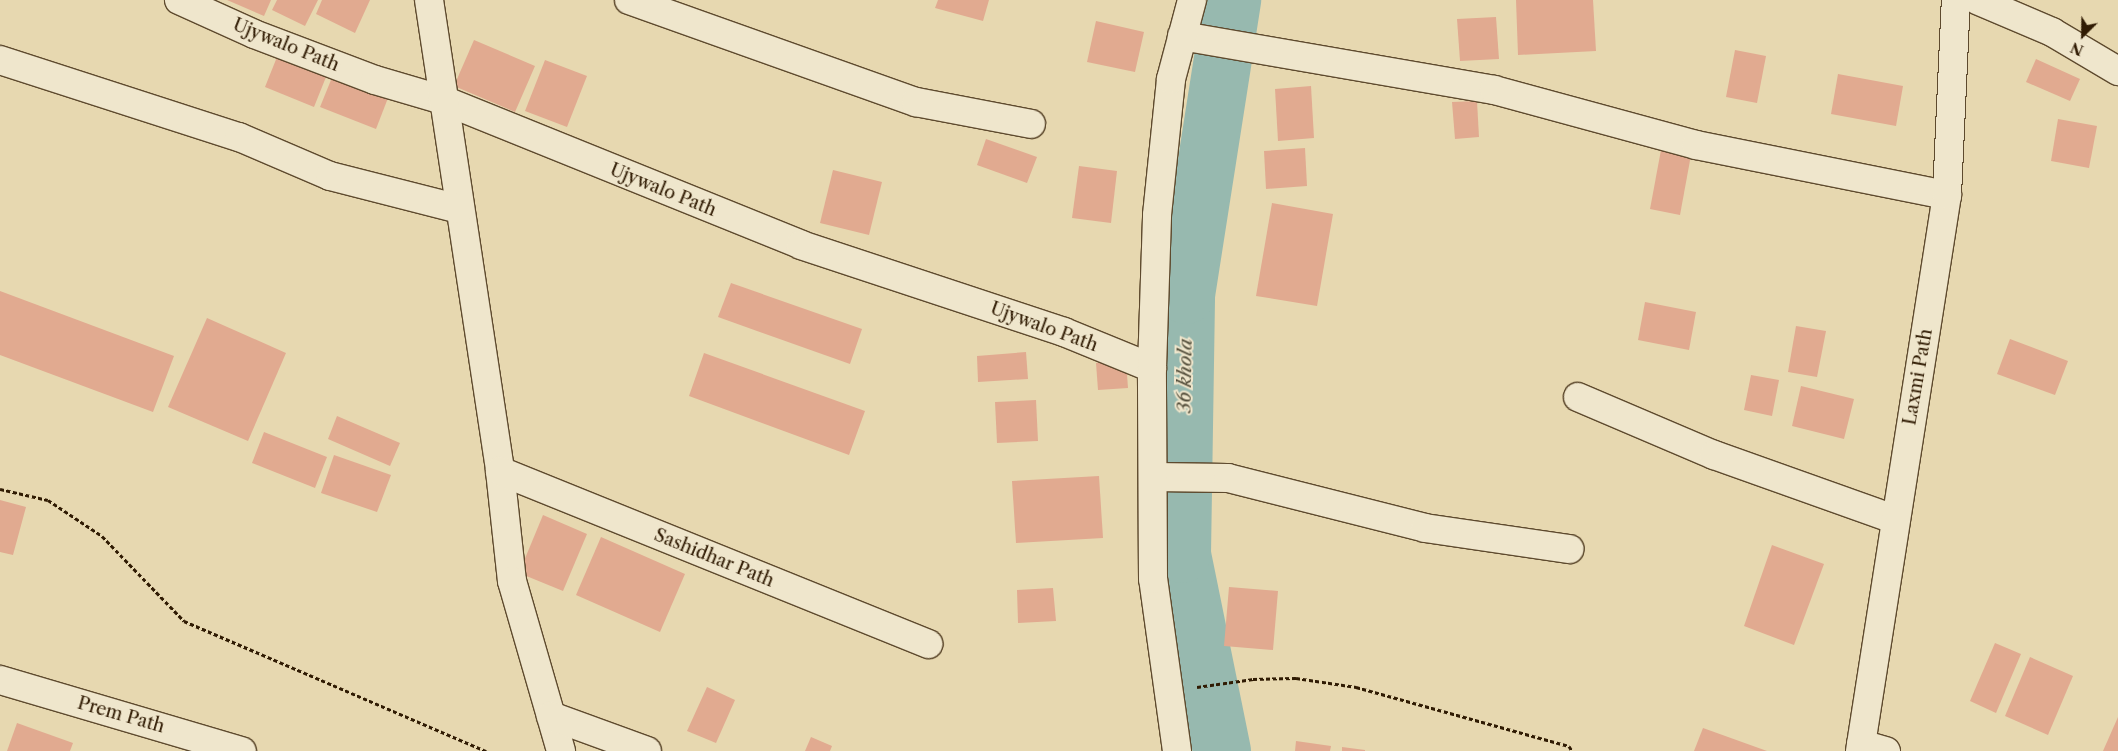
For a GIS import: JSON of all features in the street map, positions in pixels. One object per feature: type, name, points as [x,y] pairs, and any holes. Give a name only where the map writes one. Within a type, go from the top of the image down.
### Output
[{"type":"street","name":"Ujywalo Path","points":[[179,0],[254,34],[366,77],[443,100],[801,245],[1064,332],[1152,368]]},
{"type":"street","points":[[429,0],[500,471],[512,580],[561,751]]},
{"type":"street","points":[[629,0],[916,102],[1031,124]]},
{"type":"street","points":[[1177,751],[1153,579],[1159,477],[1152,368],[1157,215],[1171,79],[1194,38],[1192,0]]},
{"type":"street","name":"Laxmi Path","points":[[1869,749],[1879,642],[1894,519],[1947,195],[1956,0]]},
{"type":"street","points":[[1977,0],[2052,32],[2118,71]]},
{"type":"street","points":[[1194,38],[1242,48],[1494,90],[1696,145],[1947,195]]},
{"type":"street","points":[[0,60],[240,137],[330,176],[459,209]]},
{"type":"street","points":[[1578,397],[1714,455],[1894,519]]},
{"type":"street","name":"Sashidhar Path","points":[[500,471],[928,644]]},
{"type":"street","points":[[1159,477],[1228,478],[1278,488],[1327,504],[1424,528],[1569,549]]},
{"type":"street","name":"Prem Path","points":[[0,680],[242,751]]},
{"type":"street","points":[[551,716],[647,751]]},
{"type":"path","points":[[0,488],[48,500],[102,536],[184,620],[486,751]]},
{"type":"path","points":[[1196,687],[1253,678],[1296,678],[1356,687],[1560,744],[1572,751]]},
{"type":"building","points":[[227,0],[271,0],[264,16]]},
{"type":"building","points":[[277,0],[318,0],[305,26],[272,10]]},
{"type":"building","points":[[322,0],[370,0],[355,33],[316,14]]},
{"type":"building","points":[[938,0],[989,0],[983,21],[935,8]]},
{"type":"building","points":[[1516,0],[1593,0],[1596,51],[1518,55]]},
{"type":"building","points":[[1496,17],[1499,59],[1460,61],[1457,19]]},
{"type":"building","points":[[1096,21],[1144,32],[1135,72],[1087,62]]},
{"type":"building","points":[[474,40],[535,66],[515,112],[454,86]]},
{"type":"building","points":[[1735,50],[1766,56],[1757,103],[1726,97]]},
{"type":"building","points":[[279,52],[328,72],[314,107],[265,87]]},
{"type":"building","points":[[2036,59],[2080,79],[2070,101],[2026,82]]},
{"type":"building","points":[[545,60],[587,76],[567,127],[525,111]]},
{"type":"building","points":[[1838,74],[1903,86],[1896,126],[1831,114]]},
{"type":"building","points":[[333,75],[388,98],[376,129],[320,107]]},
{"type":"building","points":[[1311,86],[1314,138],[1278,141],[1275,89]]},
{"type":"building","points":[[1477,101],[1479,137],[1455,139],[1452,102]]},
{"type":"building","points":[[2058,119],[2097,126],[2089,168],[2051,161]]},
{"type":"building","points":[[986,139],[1037,157],[1027,183],[977,165]]},
{"type":"building","points":[[1305,148],[1307,186],[1266,189],[1264,151]]},
{"type":"building","points":[[1661,150],[1691,155],[1680,215],[1650,209]]},
{"type":"building","points":[[1079,166],[1117,171],[1111,223],[1072,218]]},
{"type":"building","points":[[833,170],[882,182],[869,235],[820,223]]},
{"type":"building","points":[[1272,203],[1333,214],[1317,306],[1256,296]]},
{"type":"building","points":[[731,283],[862,329],[850,364],[718,317]]},
{"type":"building","points":[[0,291],[174,356],[153,412],[0,355]]},
{"type":"building","points":[[1645,302],[1696,312],[1689,350],[1638,340]]},
{"type":"building","points":[[207,318],[286,353],[248,441],[168,407]]},
{"type":"building","points":[[1796,326],[1826,331],[1817,377],[1788,372]]},
{"type":"building","points":[[2010,339],[2068,361],[2055,395],[1997,374]]},
{"type":"building","points":[[1026,352],[1028,379],[978,382],[977,356]]},
{"type":"building","points":[[704,353],[865,411],[849,455],[689,396]]},
{"type":"building","points":[[1126,361],[1128,388],[1098,390],[1096,363]]},
{"type":"building","points":[[1751,375],[1779,380],[1772,416],[1744,410]]},
{"type":"building","points":[[1801,386],[1854,399],[1844,439],[1792,426]]},
{"type":"building","points":[[1036,400],[1038,441],[997,443],[995,402]]},
{"type":"building","points":[[337,416],[400,443],[390,466],[328,439]]},
{"type":"building","points":[[264,432],[327,457],[315,488],[252,463]]},
{"type":"building","points":[[334,455],[391,475],[377,512],[321,493]]},
{"type":"building","points":[[1099,476],[1103,538],[1016,543],[1012,481]]},
{"type":"building","points":[[0,500],[26,507],[13,555],[0,552]]},
{"type":"building","points":[[543,515],[587,534],[563,591],[519,573]]},
{"type":"building","points":[[601,537],[685,574],[660,632],[576,595]]},
{"type":"building","points":[[1772,545],[1824,564],[1794,645],[1744,626]]},
{"type":"building","points":[[1229,587],[1278,591],[1273,650],[1224,646]]},
{"type":"building","points":[[1053,588],[1056,621],[1018,623],[1017,590]]},
{"type":"building","points":[[1995,643],[2021,654],[1996,713],[1970,701]]},
{"type":"building","points":[[2030,657],[2073,676],[2048,735],[2005,716]]},
{"type":"building","points":[[707,687],[735,700],[716,743],[687,731]]},
{"type":"building","points":[[2118,717],[2118,751],[2103,751]]},
{"type":"building","points":[[17,723],[73,743],[70,751],[7,751]]},
{"type":"building","points":[[1703,728],[1767,751],[1694,751]]},
{"type":"building","points":[[811,737],[832,746],[830,751],[805,751]]},
{"type":"building","points":[[1296,741],[1331,746],[1330,751],[1295,751]]},
{"type":"building","points":[[1342,747],[1365,750],[1365,751],[1342,751]]},
{"type":"waterway","name":"36 khola","points":[[1222,751],[1182,554],[1186,295],[1232,0]]}]
